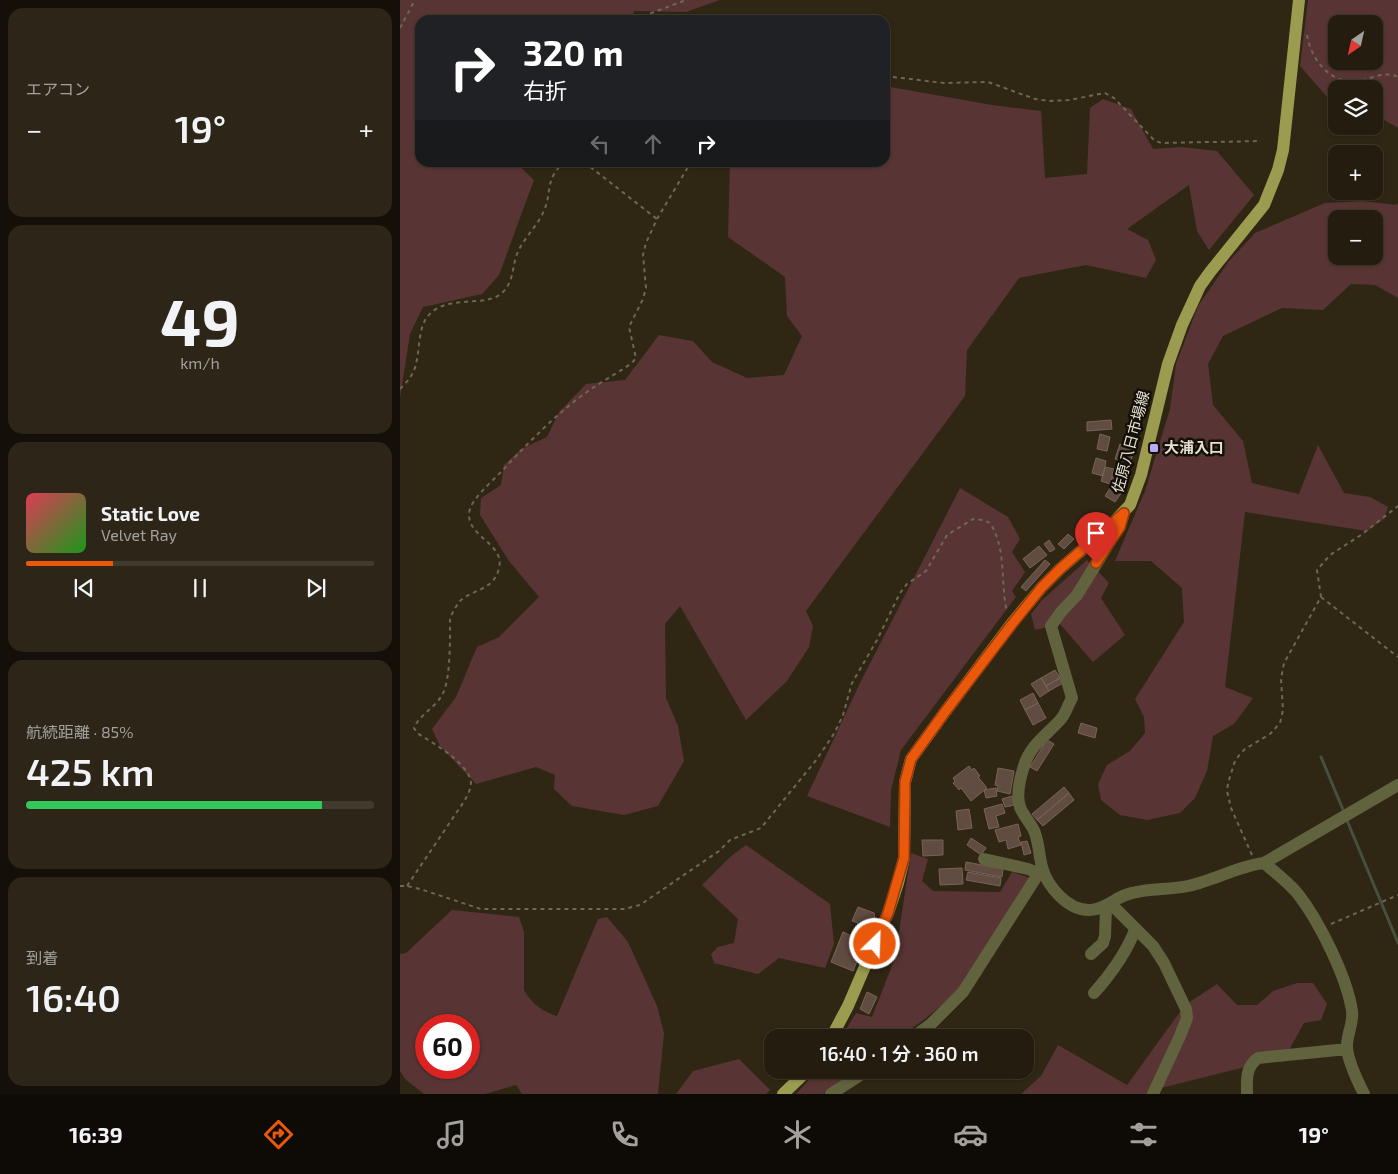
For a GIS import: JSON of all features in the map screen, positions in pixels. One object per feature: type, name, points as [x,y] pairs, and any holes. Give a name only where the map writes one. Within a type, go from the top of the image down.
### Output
[{"type":"main road","name":"佐原八日市場線","points":[[836,1029],[848,1006],[888,913],[898,883],[904,858],[905,782],[911,759],[1012,624],[1060,569],[1130,506],[1141,475],[1168,364],[1185,318],[1200,286],[1264,205],[1278,170],[1283,150],[1299,0]]},
{"type":"main road","points":[[783,1094],[799,1079]]},
{"type":"street","points":[[1124,513],[1120,527],[1077,595],[1051,626],[1072,698],[1062,717],[1032,749],[1024,766],[1019,793],[1020,808],[1035,832],[1040,871],[1067,902],[1079,908],[1089,910],[1108,905],[1120,897],[1132,893],[1188,886],[1260,863],[1398,785]]},
{"type":"street","points":[[984,859],[1040,871]]},
{"type":"street","points":[[1260,863],[1287,882],[1298,895],[1320,930],[1346,983],[1352,1013],[1352,1025],[1347,1049],[1364,1094]]},
{"type":"street","points":[[924,1029],[963,992],[1040,871]]},
{"type":"street","points":[[1108,905],[1153,946],[1164,963],[1186,1009],[1187,1018],[1153,1094]]},
{"type":"street","points":[[1091,954],[1103,942],[1108,905]]},
{"type":"street","points":[[1094,993],[1110,976],[1136,930]]},
{"type":"street","points":[[1247,1094],[1246,1075],[1252,1063],[1258,1058],[1347,1049]]},
{"type":"street","points":[[831,1094],[854,1079]]},
{"type":"path","points":[[400,28],[415,0]]},
{"type":"path","points":[[649,15],[686,0]]},
{"type":"path","points":[[1306,27],[1314,58],[1327,72],[1340,80],[1356,81],[1386,74],[1398,77]]},
{"type":"path","points":[[890,77],[944,83],[988,82],[1035,99],[1050,101],[1069,100],[1104,92],[1114,98],[1154,140],[1161,143],[1261,141]]},
{"type":"path","points":[[400,389],[412,374],[416,364],[422,329],[427,317],[433,311],[445,304],[488,299],[500,294],[508,287],[517,255],[546,208],[551,180],[559,167]]},
{"type":"path","points":[[590,167],[658,219]]},
{"type":"path","points":[[407,886],[470,790],[471,779],[463,768],[450,755],[417,733],[414,728],[417,721],[435,704],[445,691],[450,618],[454,610],[461,600],[482,590],[496,575],[500,567],[494,548],[472,527],[469,514],[474,501],[512,460],[564,410],[584,394],[632,363],[636,358],[629,327],[644,298],[646,288],[643,255],[646,243],[688,167]]},
{"type":"path","points":[[1260,863],[1232,808],[1227,792],[1235,761],[1245,749],[1270,734],[1280,723],[1283,710],[1281,679],[1284,663],[1321,596],[1317,570],[1330,555],[1361,535],[1398,506]]},
{"type":"path","points":[[400,886],[407,886],[481,908],[624,908],[640,905],[719,851],[730,840],[761,828],[801,779],[835,732],[843,716],[852,683],[877,640],[900,593],[907,584],[926,571],[947,535],[973,519],[990,523],[1000,543],[1004,598],[1012,624]]},
{"type":"path","points":[[1321,596],[1398,657]]},
{"type":"path","points":[[1320,930],[1374,904],[1398,895]]},
{"type":"shaded area","points":[[400,0],[720,0],[686,12],[634,11],[633,15],[415,15],[415,167],[520,167],[534,180],[499,275],[482,294],[423,307],[410,334],[400,398]]},
{"type":"shaded area","points":[[1308,0],[1398,0],[1398,128],[1383,119],[1383,80],[1328,80],[1328,98],[1300,66]]},
{"type":"shaded area","points":[[890,87],[992,105],[1041,111],[1045,178],[1087,174],[1090,108],[1103,99],[1131,109],[1153,149],[1181,147],[1217,151],[1254,195],[1209,250],[1197,231],[1189,185],[1127,229],[1148,240],[1156,260],[1146,278],[1086,265],[1019,278],[967,350],[965,396],[806,611],[813,626],[809,647],[787,681],[746,720],[680,606],[665,624],[666,698],[678,726],[684,761],[658,806],[624,815],[572,806],[554,789],[555,775],[536,767],[476,784],[440,746],[432,729],[456,697],[477,647],[499,637],[539,597],[509,561],[480,515],[481,498],[501,485],[504,465],[521,449],[547,437],[559,412],[586,384],[625,380],[659,335],[693,341],[712,362],[747,378],[784,375],[802,336],[787,316],[785,277],[728,237],[730,167],[890,167]]},
{"type":"shaded area","points":[[1363,201],[1396,205],[1398,203],[1398,298],[1375,285],[1351,284],[1323,310],[1282,308],[1223,336],[1208,364],[1213,405],[1243,441],[1252,483],[1299,494],[1318,445],[1344,493],[1370,497],[1388,507],[1384,519],[1367,531],[1245,512],[1225,687],[1253,698],[1234,724],[1213,736],[1207,771],[1195,798],[1180,813],[1147,820],[1120,815],[1101,800],[1098,784],[1107,765],[1130,751],[1145,733],[1144,717],[1135,699],[1184,622],[1182,588],[1151,561],[1115,561],[1145,491],[1170,409],[1176,364],[1198,306],[1229,261],[1255,233],[1325,203]]},
{"type":"shaded area","points":[[960,488],[1008,517],[1020,539],[1012,552],[1025,572],[1012,591],[1016,597],[901,750],[891,790],[890,827],[807,796],[860,683]]},
{"type":"shaded area","points":[[1087,560],[1109,583],[1101,598],[1125,635],[1093,662],[1060,624],[1035,630],[1031,614],[1042,600]]},
{"type":"shaded area","points":[[746,845],[830,904],[834,944],[825,968],[779,958],[758,974],[714,963],[711,954],[718,947],[734,943],[738,919],[702,885],[730,857]]},
{"type":"shaded area","points":[[911,853],[928,859],[922,881],[933,891],[1000,892],[1012,872],[1030,878],[962,987],[925,1019],[911,1029],[846,1029],[856,1013],[872,1017],[895,958]]},
{"type":"shaded area","points":[[452,910],[519,917],[524,932],[524,990],[538,1006],[557,1016],[598,919],[607,917],[628,942],[657,1006],[664,1033],[658,1094],[522,1094],[516,1085],[485,1094],[424,1094],[405,1079],[400,1071],[400,954],[406,953]]},
{"type":"shaded area","points":[[1297,983],[1313,983],[1327,1004],[1321,1020],[1304,1023],[1285,1057],[1157,1089],[1156,1094],[1021,1094],[1041,1076],[1058,1045],[1127,1085],[1185,1005],[1217,984],[1237,1005],[1257,1005],[1273,991]]},
{"type":"shaded area","points":[[739,1059],[770,1090],[766,1094],[676,1094],[693,1071]]},
{"type":"shaded area","points":[[810,1079],[843,1079],[823,1094],[796,1094]]},
{"type":"building","points":[[1111,420],[1112,429],[1087,431],[1087,422]]},
{"type":"building","points":[[1131,423],[1138,427],[1131,440],[1124,436]]},
{"type":"building","points":[[1100,434],[1110,437],[1107,451],[1097,449]]},
{"type":"building","points":[[1120,444],[1135,448],[1130,463],[1115,459]]},
{"type":"building","points":[[1096,458],[1106,461],[1103,476],[1092,473]]},
{"type":"building","points":[[1105,467],[1114,469],[1110,484],[1101,481]]},
{"type":"building","points":[[1114,469],[1128,473],[1124,487],[1110,484]]},
{"type":"building","points":[[1112,485],[1122,492],[1115,502],[1105,496]]},
{"type":"building","points":[[1068,534],[1074,539],[1064,549],[1058,544]]},
{"type":"building","points":[[1049,540],[1055,549],[1050,552],[1044,544]]},
{"type":"building","points":[[1039,546],[1047,555],[1030,568],[1023,559]]},
{"type":"building","points":[[1045,560],[1050,564],[1026,591],[1021,587]]},
{"type":"building","points":[[1055,670],[1060,678],[1046,686],[1041,678]]},
{"type":"building","points":[[1041,678],[1049,691],[1040,697],[1031,684]]},
{"type":"building","points":[[1060,678],[1063,683],[1049,691],[1046,686]]},
{"type":"building","points":[[1033,693],[1038,703],[1025,710],[1020,700]]},
{"type":"building","points":[[1038,703],[1046,718],[1033,725],[1025,710]]},
{"type":"building","points":[[1081,723],[1097,728],[1095,738],[1078,733]]},
{"type":"building","points":[[1047,740],[1054,744],[1037,771],[1030,767]]},
{"type":"building","points":[[969,766],[972,770],[974,768],[980,776],[978,777],[987,788],[971,801],[961,788],[959,790],[953,783],[955,781],[953,778]]},
{"type":"building","points":[[998,768],[1014,771],[1010,794],[997,791],[998,786],[995,785]]},
{"type":"building","points":[[1064,787],[1069,793],[1037,820],[1032,814]]},
{"type":"building","points":[[996,788],[997,796],[986,798],[984,790]]},
{"type":"building","points":[[1069,793],[1074,800],[1043,826],[1037,820]]},
{"type":"building","points":[[1012,796],[1015,805],[1005,807],[1002,799]]},
{"type":"building","points":[[1002,804],[1005,813],[996,816],[999,827],[989,829],[984,809]]},
{"type":"building","points":[[969,809],[972,828],[958,830],[956,811]]},
{"type":"building","points":[[1018,824],[1021,836],[1018,837],[1021,845],[1008,849],[1006,840],[999,842],[995,830]]},
{"type":"building","points":[[971,838],[986,848],[981,855],[967,845]]},
{"type":"building","points":[[922,840],[943,840],[943,855],[923,856]]},
{"type":"building","points":[[1027,841],[1031,853],[1024,855],[1021,842]]},
{"type":"building","points":[[966,862],[1003,869],[1002,877],[965,870]]},
{"type":"building","points":[[962,868],[963,884],[940,885],[939,869]]},
{"type":"building","points":[[968,872],[1001,878],[1000,886],[966,880]]},
{"type":"building","points":[[858,907],[874,913],[875,919],[868,936],[856,931],[858,923],[852,921]]},
{"type":"building","points":[[856,931],[868,936],[865,942],[853,937]]},
{"type":"building","points":[[843,932],[865,942],[853,971],[831,962]]},
{"type":"building","points":[[867,992],[877,997],[869,1014],[860,1009]]},
{"type":"waterway","points":[[1321,757],[1344,812]]},
{"type":"waterway","points":[[1346,818],[1398,943]]},
{"type":"place","name":"大浦入口","points":[[1154,448]]},
{"type":"route","points":[[875,944],[888,913],[904,858],[905,782],[911,759],[1042,587],[1094,538],[1124,513],[1120,527],[1096,563]]}]
